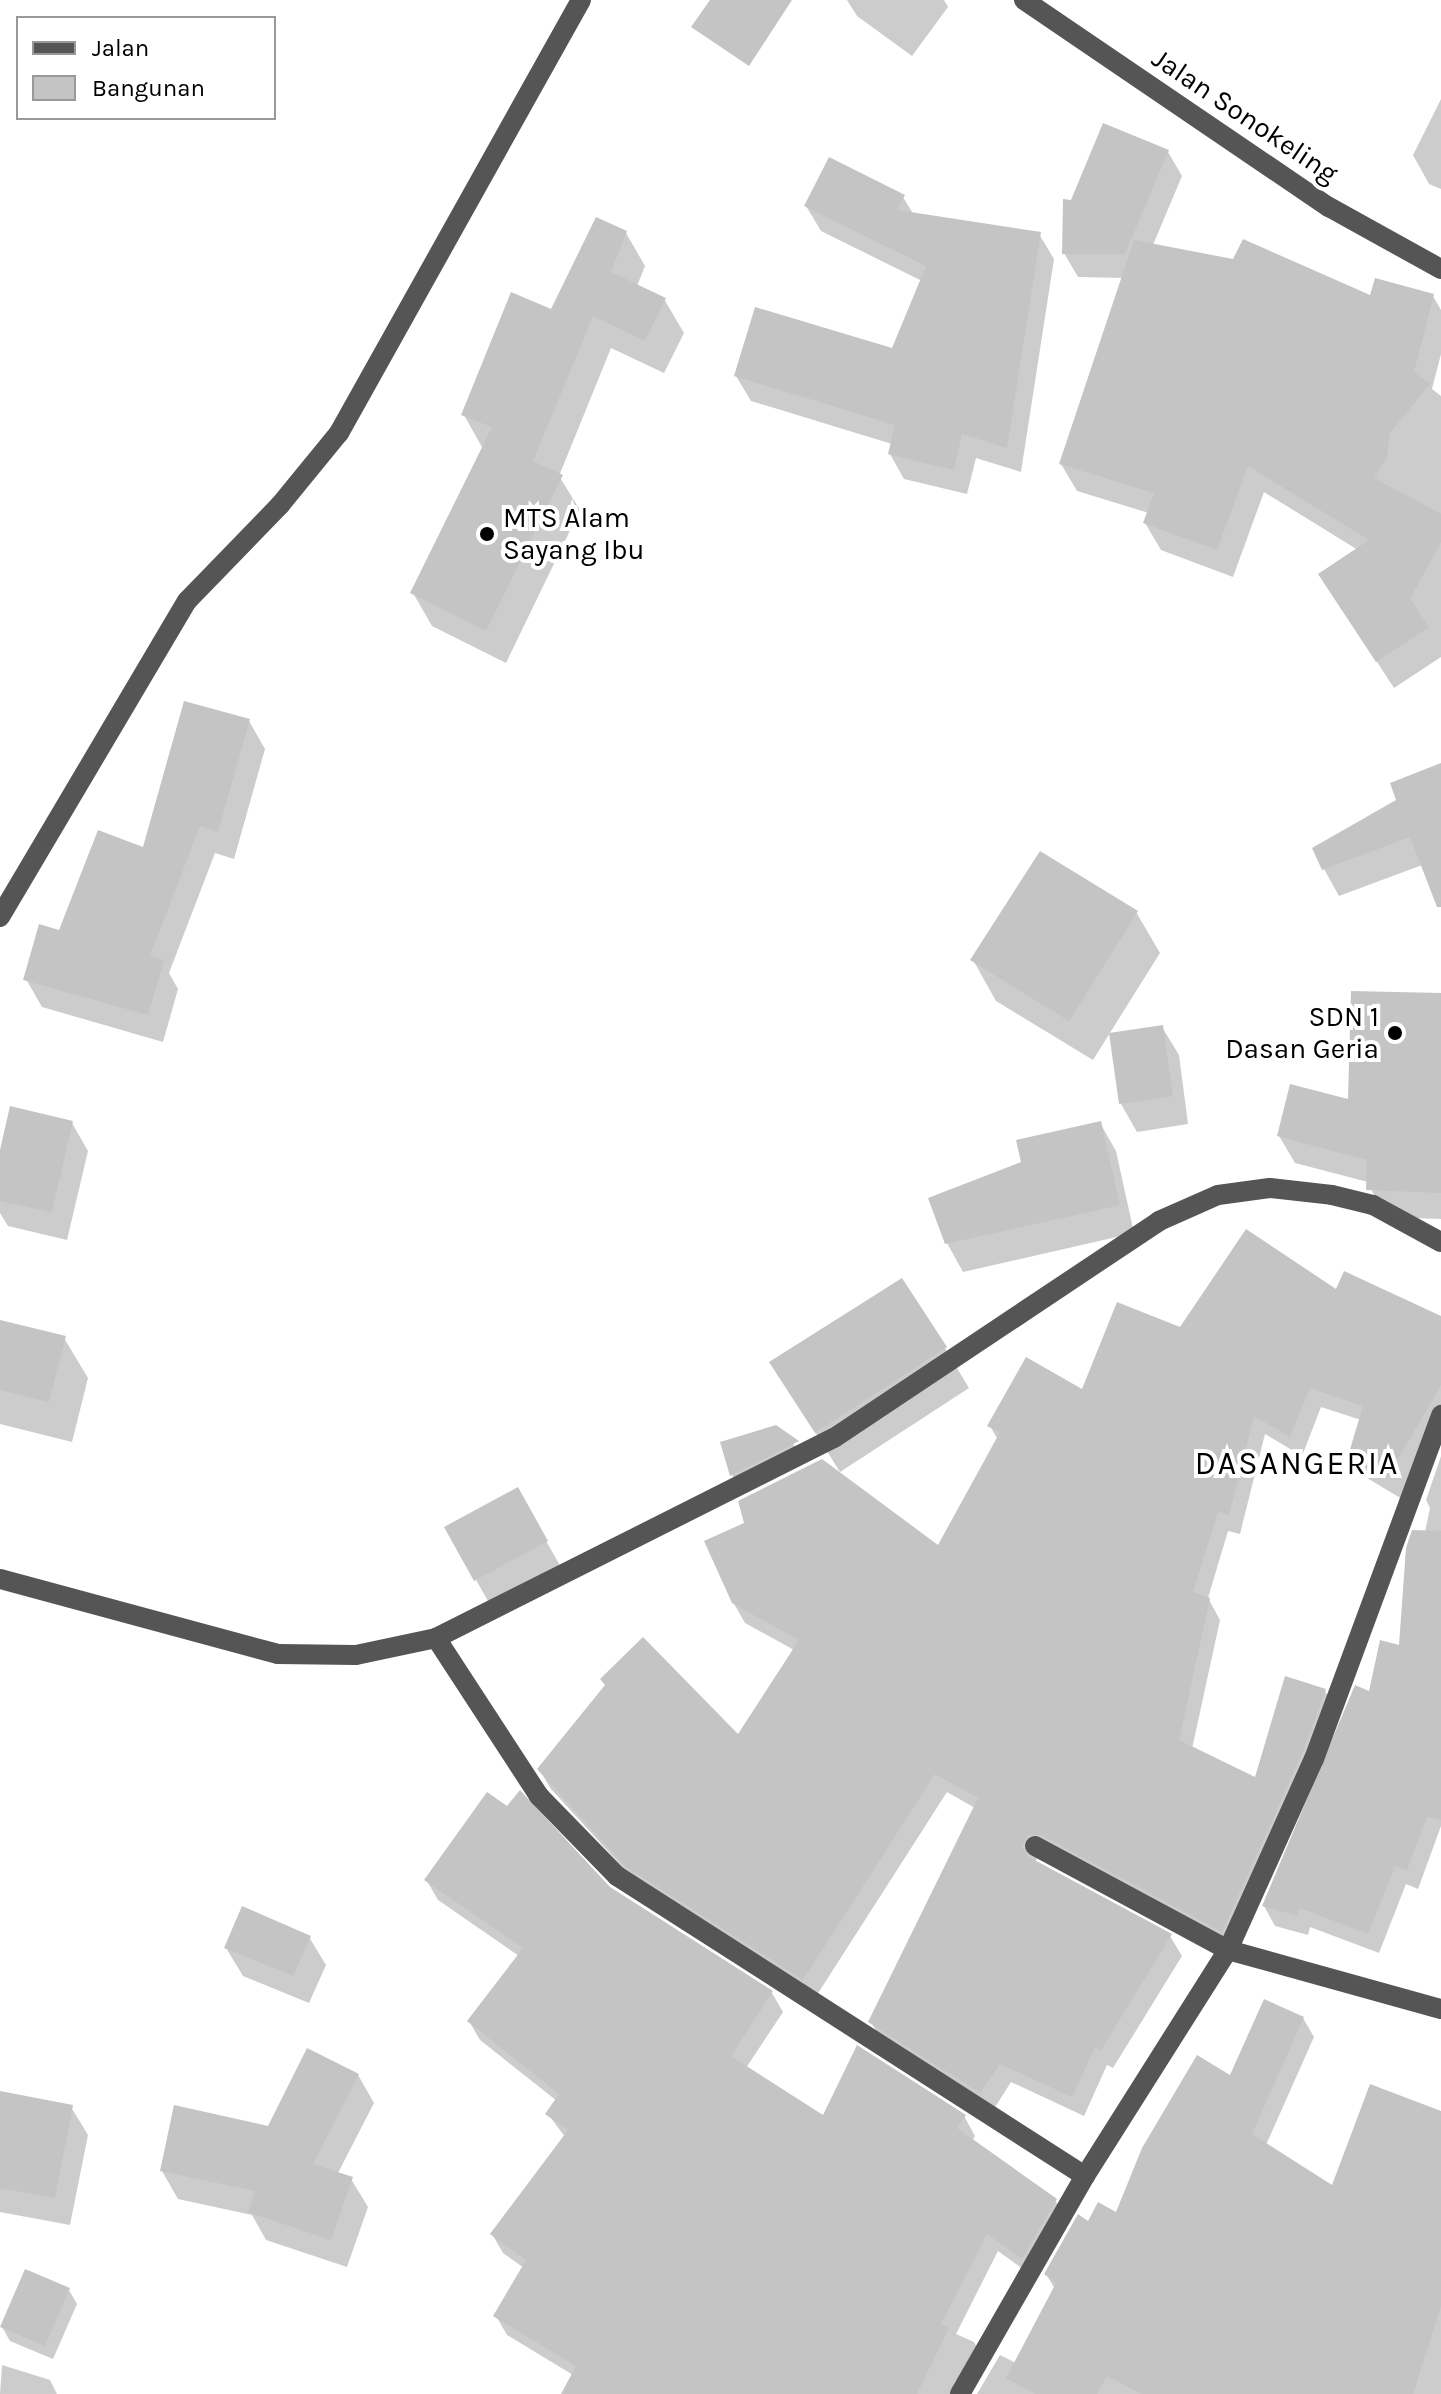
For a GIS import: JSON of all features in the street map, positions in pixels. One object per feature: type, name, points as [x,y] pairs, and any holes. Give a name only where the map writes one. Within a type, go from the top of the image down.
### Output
[{"type":"street","points":[[0,917],[187,601],[280,505],[339,433],[581,0]]},
{"type":"street","name":"Jalan Sonokeling","points":[[1024,0],[1329,207],[1441,269]]},
{"type":"street","points":[[0,1579],[278,1654],[356,1655],[436,1638],[834,1438],[1159,1221],[1218,1195],[1270,1188],[1332,1195],[1373,1205],[1441,1242]]},
{"type":"street","points":[[960,2394],[1085,2176],[1228,1950],[1314,1759],[1441,1415]]},
{"type":"street","points":[[436,1638],[539,1796],[617,1876],[1085,2176]]},
{"type":"street","points":[[1035,1846],[1228,1950],[1441,2009]]},
{"type":"building","points":[[710,0],[792,0],[749,66],[691,27]]},
{"type":"building","points":[[1103,123],[1169,150],[1125,254],[1062,254],[1063,199],[1071,200]]},
{"type":"building","points":[[829,157],[905,195],[897,210],[1041,232],[1007,448],[962,434],[954,470],[888,454],[895,425],[734,376],[755,307],[892,348],[926,266],[804,206]]},
{"type":"building","points":[[596,217],[627,231],[611,272],[666,298],[645,341],[593,316],[533,461],[563,475],[486,631],[410,593],[492,427],[461,415],[511,292],[551,309]]},
{"type":"building","points":[[1243,239],[1370,295],[1375,278],[1434,294],[1414,372],[1430,384],[1390,433],[1387,457],[1374,478],[1441,514],[1441,542],[1410,599],[1429,627],[1376,662],[1318,574],[1369,540],[1248,466],[1217,550],[1143,523],[1154,493],[1059,464],[1134,240],[1233,259]]},
{"type":"building","points":[[184,701],[250,719],[218,832],[200,826],[150,956],[164,960],[148,1015],[23,980],[39,924],[59,930],[98,830],[143,847]]},
{"type":"building","points":[[1441,763],[1441,907],[1437,907],[1410,837],[1322,870],[1312,848],[1396,800],[1390,783]]},
{"type":"building","points":[[1040,851],[1138,911],[1069,1021],[970,960]]},
{"type":"building","points":[[1351,991],[1441,993],[1441,1193],[1366,1190],[1367,1160],[1277,1136],[1290,1084],[1348,1099]]},
{"type":"building","points":[[1163,1025],[1173,1096],[1119,1104],[1109,1033]]},
{"type":"building","points":[[10,1106],[73,1121],[52,1212],[0,1201],[0,1150]]},
{"type":"building","points":[[1101,1121],[1120,1205],[945,1244],[928,1198],[1021,1162],[1016,1140]]},
{"type":"building","points":[[1246,1229],[1336,1289],[1344,1271],[1441,1316],[1441,1385],[1387,1478],[1348,1456],[1363,1406],[1310,1388],[1290,1437],[1254,1416],[1229,1515],[1218,1512],[1193,1592],[1210,1598],[1179,1740],[1255,1777],[1285,1676],[1326,1689],[1302,1754],[1222,1932],[1041,1835],[1028,1835],[1022,1847],[1029,1857],[1172,1934],[1101,2050],[1095,2047],[1072,2097],[1000,2064],[980,2093],[868,2022],[978,1798],[935,1774],[803,1980],[625,1866],[537,1769],[605,1685],[600,1679],[643,1637],[738,1734],[799,1640],[732,1603],[704,1541],[744,1523],[738,1501],[822,1459],[938,1545],[1000,1432],[987,1426],[1026,1357],[1082,1389],[1117,1302],[1180,1327]]},
{"type":"building","points":[[902,1278],[947,1347],[815,1433],[769,1362]]},
{"type":"building","points":[[0,1320],[66,1336],[49,1402],[0,1390]]},
{"type":"building","points":[[776,1425],[799,1441],[730,1476],[720,1442]]},
{"type":"building","points":[[518,1487],[548,1541],[474,1581],[444,1527]]},
{"type":"building","points":[[1412,1530],[1441,1531],[1441,1820],[1427,1817],[1407,1870],[1395,1866],[1368,1934],[1300,1908],[1298,1916],[1262,1906],[1355,1685],[1369,1691],[1380,1640],[1399,1645],[1406,1548]]},
{"type":"building","points":[[520,1790],[610,1887],[773,1991],[731,2056],[823,2115],[857,2045],[966,2115],[957,2128],[1057,2199],[1022,2259],[987,2234],[941,2324],[949,2328],[917,2394],[561,2394],[576,2366],[493,2316],[526,2260],[490,2234],[568,2130],[545,2114],[559,2094],[467,2021],[523,1948],[424,1880],[487,1792],[507,1806]]},
{"type":"building","points":[[242,1906],[311,1936],[293,1976],[224,1948]]},
{"type":"building","points":[[1264,1999],[1304,2017],[1252,2134],[1332,2185],[1370,2084],[1441,2111],[1441,2306],[1413,2394],[1141,2394],[1107,2376],[1097,2394],[1035,2394],[1006,2378],[1056,2283],[1044,2274],[1078,2214],[1088,2221],[1098,2202],[1116,2212],[1142,2148],[1197,2055],[1230,2075]]},
{"type":"building","points":[[307,2048],[359,2074],[313,2164],[353,2177],[331,2240],[248,2212],[255,2191],[160,2171],[174,2105],[268,2126]]},
{"type":"building","points":[[0,2091],[73,2105],[55,2198],[0,2188]]},
{"type":"building","points":[[25,2269],[70,2288],[45,2346],[0,2327]]},
{"type":"place","name":"MTS Alam Sayang Ibu","points":[[487,534]]},
{"type":"place","name":"SDN 1 Dasan Geria","points":[[1395,1033]]},
{"type":"district","name":"DASANGERIA","points":[[1297,1464]]}]
